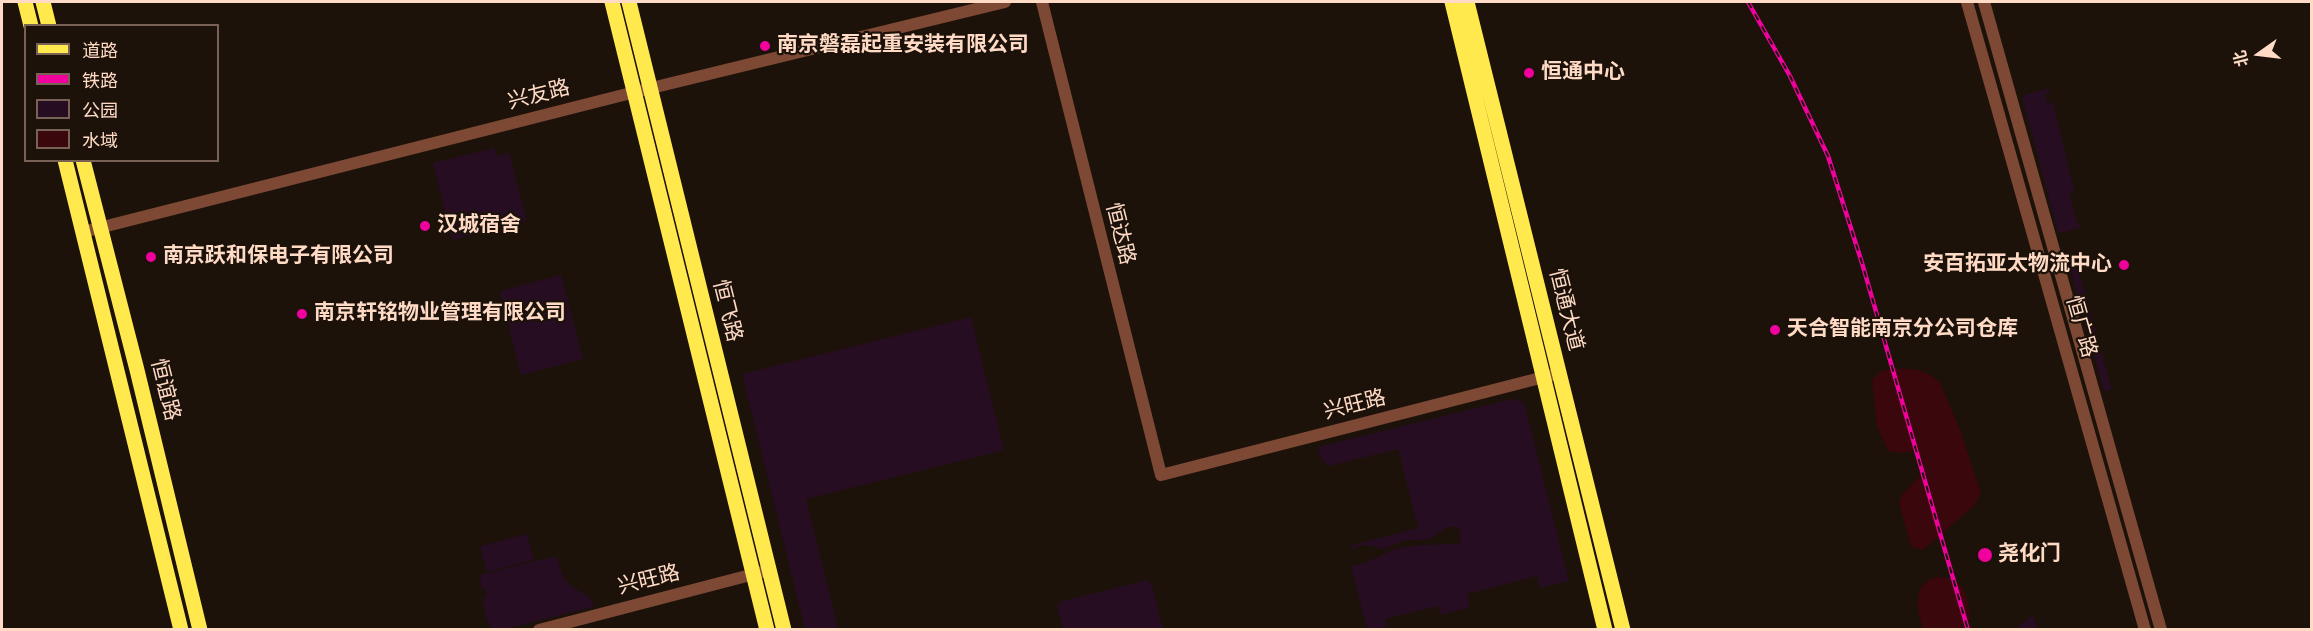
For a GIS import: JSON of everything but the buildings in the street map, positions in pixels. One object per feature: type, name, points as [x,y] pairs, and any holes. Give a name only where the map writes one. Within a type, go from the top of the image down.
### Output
[{"type":"main road","points":[[26,2],[32,24]]},
{"type":"main road","points":[[43,2],[48,24]]},
{"type":"main road","name":"恒飞路","points":[[612,2],[766,630]]},
{"type":"main road","name":"恒飞路","points":[[629,2],[784,630]]},
{"type":"main road","name":"恒通大道","points":[[1452,2],[1623,630]]},
{"type":"main road","name":"恒通大道","points":[[1467,2],[1552,375],[1605,630]]},
{"type":"main road","name":"恒谊路","points":[[66,162],[181,630]]},
{"type":"main road","name":"恒谊路","points":[[84,162],[200,630]]},
{"type":"street","name":"兴友路","points":[[83,232],[635,92],[1005,2]]},
{"type":"street","name":"恒达路","points":[[1042,2],[1161,475]]},
{"type":"street","name":"恒广路","points":[[1967,2],[2145,630]]},
{"type":"street","name":"恒广路","points":[[1984,2],[2161,630]]},
{"type":"street","name":"兴旺路","points":[[1161,475],[1552,375]]},
{"type":"street","name":"兴旺路","points":[[539,630],[769,570]]},
{"type":"green space","points":[[2049,88],[2050,92],[2045,94],[2047,103],[2053,103],[2074,190],[2069,192],[2077,223],[2081,227],[2062,233],[2058,232],[2022,98],[2027,94]]},
{"type":"green space","points":[[494,148],[497,156],[509,153],[527,221],[452,240],[433,163]]},
{"type":"green space","points":[[2075,259],[2112,390],[2104,391],[2068,262]]},
{"type":"green space","points":[[561,275],[583,359],[521,375],[500,291]]},
{"type":"green space","points":[[971,317],[1004,450],[806,499],[838,629],[805,629],[742,374]]},
{"type":"green space","points":[[1513,399],[1523,402],[1525,406],[1569,581],[1540,588],[1537,576],[1467,594],[1470,607],[1441,615],[1438,606],[1385,619],[1387,626],[1367,629],[1351,566],[1365,563],[1397,548],[1456,544],[1461,542],[1459,527],[1448,527],[1429,539],[1403,541],[1384,549],[1365,545],[1350,549],[1349,546],[1418,528],[1398,449],[1329,466],[1321,459],[1318,447]]},
{"type":"green space","points":[[527,534],[534,560],[487,572],[480,546]]},
{"type":"green space","points":[[552,557],[557,558],[565,580],[591,600],[594,604],[592,607],[506,629],[492,629],[485,612],[483,600],[487,594],[485,589],[481,588],[480,575]]},
{"type":"green space","points":[[1148,580],[1152,585],[1163,629],[1063,629],[1057,605],[1062,601]]},
{"type":"green space","points":[[2033,615],[2038,629],[2015,629]]},
{"type":"water","points":[[1894,368],[1918,370],[1931,375],[1940,383],[1960,429],[1981,494],[1974,506],[1923,550],[1913,547],[1910,543],[1899,502],[1902,495],[1924,471],[1922,456],[1917,451],[1901,453],[1888,451],[1877,426],[1872,380],[1880,372]]},
{"type":"water","points":[[1936,577],[1947,578],[1961,586],[1968,601],[1969,629],[1923,629],[1918,606],[1919,592],[1928,581]]},
{"type":"railway","points":[[1748,2],[1790,76],[1828,156],[1862,263],[1968,630]]},
{"type":"place","name":"南京磐磊起重安装有限公司","points":[[765,46]]},
{"type":"place","name":"恒通中心","points":[[1529,73]]},
{"type":"place","name":"汉城宿舍","points":[[425,226]]},
{"type":"place","name":"南京跃和保电子有限公司","points":[[151,257]]},
{"type":"place","name":"安百拓亚太物流中心","points":[[2124,265]]},
{"type":"place","name":"南京轩铭物业管理有限公司","points":[[302,314]]},
{"type":"place","name":"天合智能南京分公司仓库","points":[[1775,330]]},
{"type":"place","name":"尧化门","points":[[1985,555]]}]
